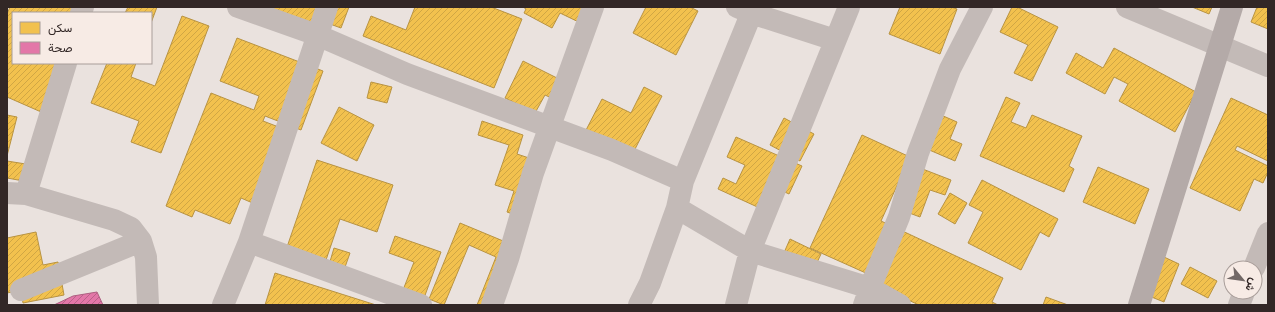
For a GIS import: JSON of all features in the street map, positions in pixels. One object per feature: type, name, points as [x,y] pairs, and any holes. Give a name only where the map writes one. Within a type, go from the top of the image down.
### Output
[{"type":"main road","points":[[1139,305],[1232,7]]},
{"type":"street","points":[[238,7],[317,35],[407,74],[612,150],[683,181]]},
{"type":"street","points":[[223,305],[249,242],[327,7]]},
{"type":"street","points":[[492,305],[508,259],[534,173],[593,7]]},
{"type":"street","points":[[736,305],[750,251],[849,7]]},
{"type":"street","points":[[867,296],[899,217],[918,153],[950,69],[982,7]]},
{"type":"street","points":[[1127,7],[1268,66]]},
{"type":"street","points":[[639,305],[650,283],[677,208],[683,181],[747,9],[835,40]]},
{"type":"street","points":[[66,64],[17,194],[114,220],[131,228],[140,241],[146,257],[148,305]]},
{"type":"street","points":[[677,208],[750,251],[867,296],[900,305]]},
{"type":"street","points":[[1257,260],[1268,233]]},
{"type":"street","points":[[21,290],[140,241]]},
{"type":"street","points":[[249,242],[408,303]]},
{"type":"building: سكن","points":[[10,7],[89,7],[86,12],[12,12],[12,64],[65,64],[48,115],[7,97],[7,14]]},
{"type":"building: سكن","points":[[128,7],[157,7],[152,20],[152,12],[126,12]]},
{"type":"building: سكن","points":[[270,7],[349,7],[341,28],[319,20],[314,34]]},
{"type":"building: سكن","points":[[415,7],[491,7],[522,19],[494,88],[363,36],[371,16],[406,30]]},
{"type":"building: سكن","points":[[523,7],[602,7],[591,28],[560,13],[552,28],[524,13],[526,9]]},
{"type":"building: سكن","points":[[646,7],[690,7],[698,11],[676,55],[633,33]]},
{"type":"building: سكن","points":[[900,7],[951,7],[957,9],[940,54],[889,34]]},
{"type":"building: سكن","points":[[1012,7],[1017,7],[1058,27],[1032,81],[1014,73],[1028,45],[1000,32]]},
{"type":"building: سكن","points":[[1192,7],[1212,7],[1209,14]]},
{"type":"building: سكن","points":[[1257,7],[1268,7],[1268,29],[1251,22]]},
{"type":"building: سكن","points":[[182,16],[209,26],[161,153],[131,142],[139,121],[91,103],[107,64],[136,64],[131,77],[155,86]]},
{"type":"building: سكن","points":[[237,38],[323,71],[301,130],[265,116],[263,121],[289,131],[255,204],[241,198],[230,224],[195,210],[192,217],[166,206],[211,93],[254,110],[259,96],[220,81]]},
{"type":"building: سكن","points":[[1114,48],[1196,92],[1175,132],[1119,101],[1128,84],[1114,77],[1105,94],[1066,73],[1076,53],[1103,68]]},
{"type":"building: سكن","points":[[523,61],[567,83],[558,101],[545,95],[535,113],[505,98]]},
{"type":"building: سكن","points":[[371,82],[392,87],[387,103],[367,98]]},
{"type":"building: سكن","points":[[644,87],[662,96],[631,157],[584,134],[602,99],[631,113]]},
{"type":"building: سكن","points":[[1006,97],[1020,103],[1011,122],[1026,128],[1032,115],[1082,136],[1069,166],[1074,169],[1064,192],[980,156]]},
{"type":"building: سكن","points":[[1231,98],[1268,115],[1268,161],[1237,146],[1235,150],[1268,166],[1268,172],[1263,183],[1254,179],[1240,211],[1190,188]]},
{"type":"building: سكن","points":[[339,107],[374,125],[357,161],[321,143]]},
{"type":"building: سكن","points":[[7,115],[17,117],[7,156]]},
{"type":"building: سكن","points":[[941,115],[957,122],[950,139],[962,144],[955,161],[927,149]]},
{"type":"building: سكن","points":[[784,118],[814,134],[800,161],[770,145]]},
{"type":"building: سكن","points":[[482,121],[523,135],[517,154],[529,158],[529,220],[507,212],[514,191],[495,185],[509,145],[478,135]]},
{"type":"building: سكن","points":[[862,135],[910,157],[881,221],[1003,278],[992,302],[998,305],[919,305],[865,280],[868,274],[810,248]]},
{"type":"building: سكن","points":[[736,137],[802,166],[789,194],[774,187],[764,210],[718,189],[723,178],[736,184],[745,165],[727,157]]},
{"type":"building: سكن","points":[[317,160],[393,185],[377,232],[340,219],[326,260],[287,247]]},
{"type":"building: سكن","points":[[7,161],[32,165],[29,182],[7,178]]},
{"type":"building: سكن","points":[[1098,167],[1149,189],[1135,224],[1083,202]]},
{"type":"building: سكن","points":[[920,168],[951,180],[945,195],[930,190],[920,217],[904,211]]},
{"type":"building: سكن","points":[[982,180],[1058,219],[1049,237],[1040,232],[1021,270],[968,243],[983,212],[969,205]]},
{"type":"building: سكن","points":[[950,193],[967,203],[955,224],[938,214]]},
{"type":"building: سكن","points":[[460,223],[520,248],[496,305],[477,305],[496,257],[469,245],[444,305],[429,299]]},
{"type":"building: سكن","points":[[36,232],[43,265],[58,262],[64,295],[23,303],[21,290],[7,293],[7,238]]},
{"type":"building: سكن","points":[[395,236],[441,252],[424,298],[403,290],[414,262],[389,253]]},
{"type":"building: سكن","points":[[790,239],[821,254],[814,269],[783,255]]},
{"type":"building: سكن","points":[[334,248],[350,253],[344,270],[329,265]]},
{"type":"building: سكن","points":[[1164,257],[1179,264],[1164,302],[1149,296]]},
{"type":"building: سكن","points":[[1190,267],[1217,281],[1208,298],[1181,284]]},
{"type":"building: سكن","points":[[275,273],[376,305],[265,305]]},
{"type":"building: سكن","points":[[1046,297],[1068,305],[1043,305]]},
{"type":"building: صحة","points":[[97,292],[103,305],[54,305],[73,296]]}]
